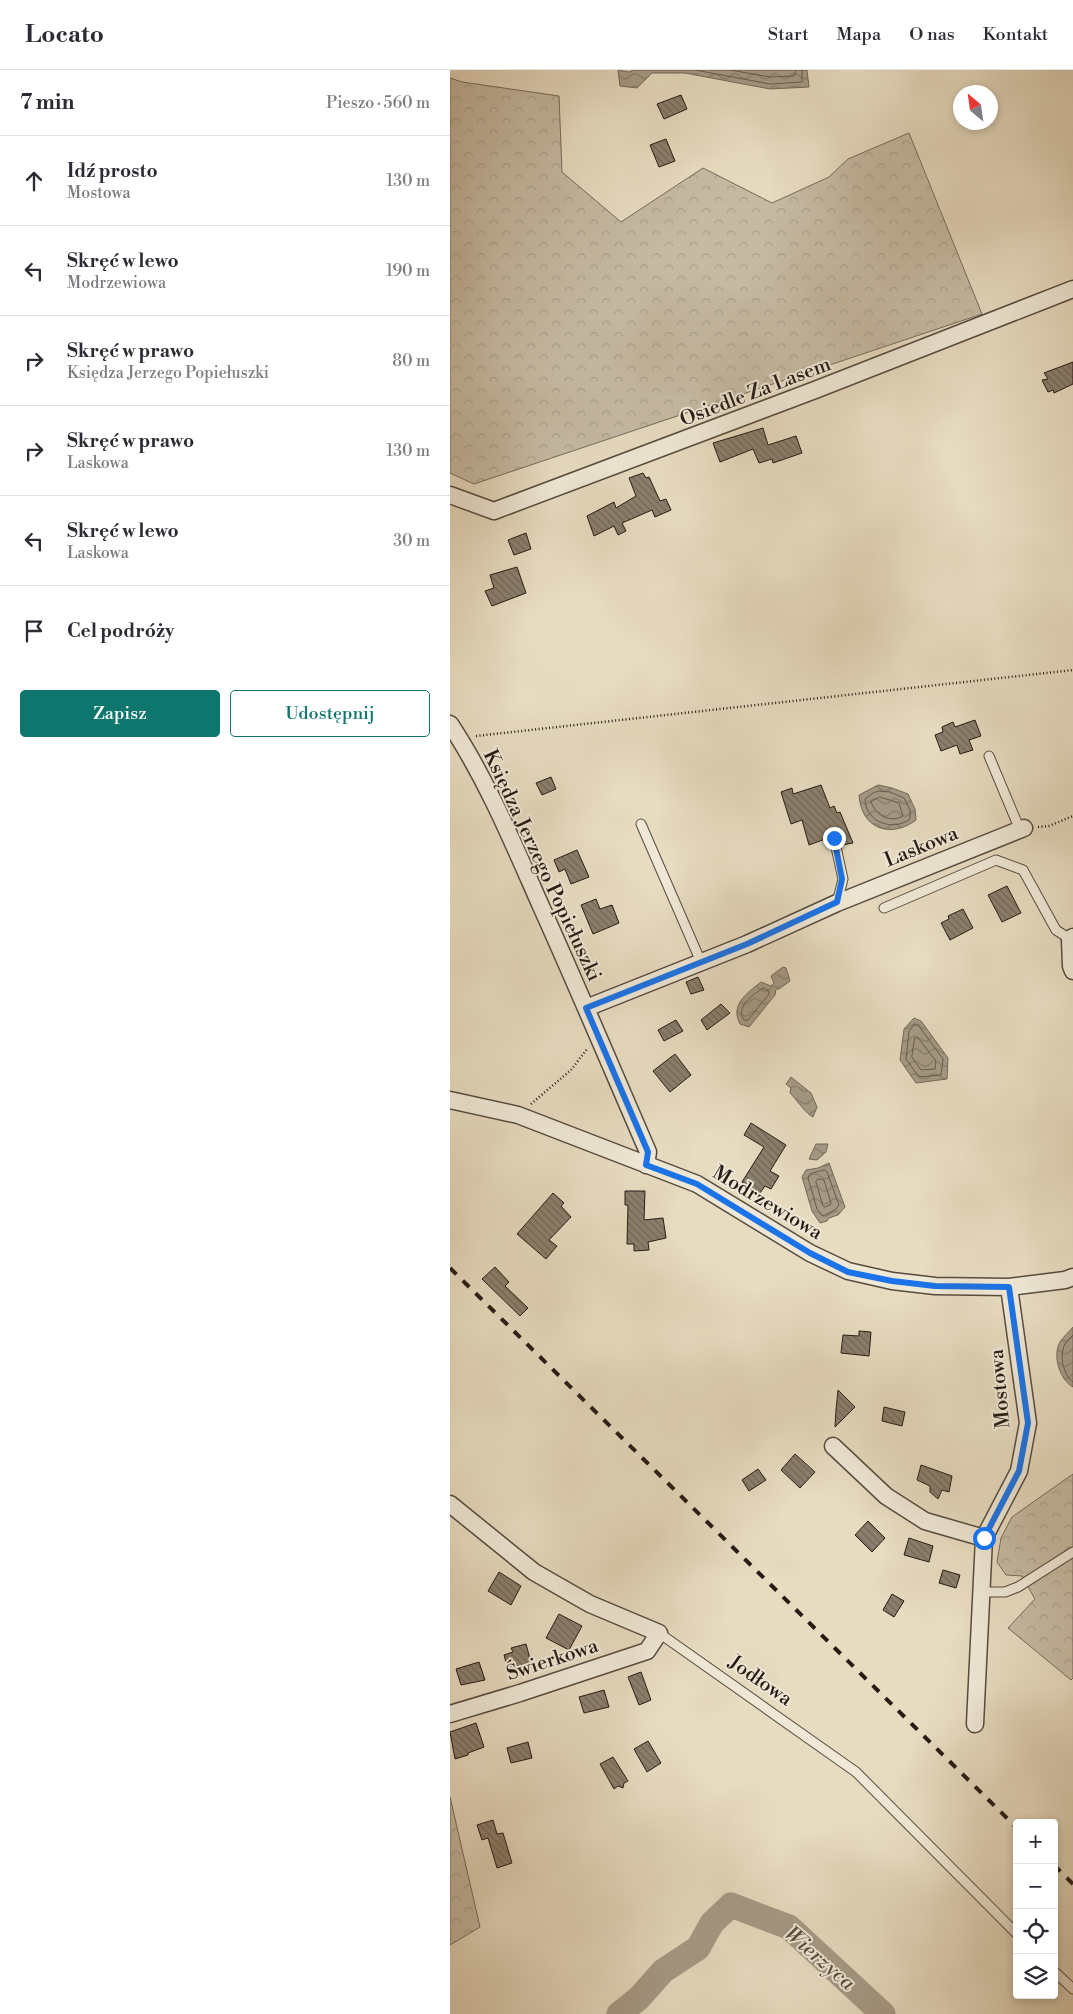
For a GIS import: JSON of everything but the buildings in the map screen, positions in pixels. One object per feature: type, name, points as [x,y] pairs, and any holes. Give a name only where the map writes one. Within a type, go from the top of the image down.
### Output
[{"type":"street","name":"Osiedle Za Lasem","points":[[450,495],[494,511],[806,394],[1073,289]]},
{"type":"street","name":"Księdza Jerzego Popiełuszki","points":[[454,731],[501,816],[598,1035],[648,1152],[646,1165]]},
{"type":"street","name":"Laskowa","points":[[586,1008],[747,944],[837,902],[1022,829]]},
{"type":"street","points":[[1071,938],[1071,966],[1073,971]]},
{"type":"street","name":"Modrzewiowa","points":[[450,1100],[518,1115],[697,1184],[810,1253],[848,1272],[892,1281],[935,1286],[1009,1287],[1065,1280],[1073,1277]]},
{"type":"street","name":"Mostowa","points":[[975,1724],[984,1538],[1019,1471],[1028,1423],[1009,1287]]},
{"type":"street","points":[[833,1446],[886,1496],[925,1521],[984,1538]]},
{"type":"street","name":"Jodłowa","points":[[450,1504],[534,1572],[590,1604],[659,1633]]},
{"type":"street","name":"Świerkowa","points":[[450,1714],[647,1651],[659,1633]]},
{"type":"lane","points":[[989,756],[1022,829]]},
{"type":"lane","points":[[641,824],[701,962]]},
{"type":"lane","points":[[834,838],[842,879],[837,902]]},
{"type":"lane","points":[[884,908],[996,860],[1023,870],[1056,930],[1071,938]]},
{"type":"lane","points":[[981,1592],[1005,1592],[1018,1587],[1073,1552]]},
{"type":"lane","name":"Jodłowa","points":[[659,1633],[856,1772],[1013,1930]]},
{"type":"lane","points":[[1058,1975],[1073,1989]]},
{"type":"path","points":[[454,731],[1073,670]]},
{"type":"path","points":[[1022,829],[1049,826],[1073,816]]},
{"type":"path","points":[[518,1115],[571,1070],[598,1035]]},
{"type":"green space","points":[[450,78],[462,82],[559,96],[562,172],[621,222],[703,168],[772,203],[829,177],[848,159],[909,133],[982,314],[474,484],[450,473]]},
{"type":"green space","points":[[1073,1474],[1073,1678],[1071,1680],[1008,1628],[1035,1599],[1022,1576],[1006,1575],[997,1562],[1001,1538],[1012,1517]]},
{"type":"green space","points":[[450,1797],[480,1927],[450,1945]]},
{"type":"water","points":[[618,70],[629,72],[634,70],[807,70],[809,87],[770,89],[685,73],[652,73],[637,88],[620,86]]},
{"type":"water","points":[[878,785],[908,794],[915,809],[916,820],[897,829],[879,827],[871,823],[861,807],[859,795]]},
{"type":"water","points":[[783,967],[786,968],[790,981],[776,989],[775,995],[749,1027],[740,1024],[737,1011],[741,1000],[761,982],[771,986],[774,983],[771,976]]},
{"type":"water","points":[[914,1018],[921,1021],[948,1058],[947,1079],[916,1083],[900,1060],[904,1029]]},
{"type":"water","points":[[791,1077],[811,1093],[817,1107],[813,1117],[804,1110],[790,1093],[791,1088],[786,1084]]},
{"type":"water","points":[[816,1144],[828,1144],[826,1152],[817,1160],[809,1159]]},
{"type":"water","points":[[829,1163],[845,1207],[838,1215],[820,1223],[812,1211],[802,1177],[806,1170],[818,1168]]},
{"type":"water","points":[[1073,1327],[1073,1387],[1068,1384],[1061,1373],[1057,1354],[1060,1342]]},
{"type":"waterway","name":"Wierzyca","points":[[619,2014],[639,1998],[663,1971],[698,1948],[712,1923],[731,1905],[789,1927],[883,2014]]},
{"type":"railway","points":[[450,1268],[1013,1824]]},
{"type":"railway","points":[[1058,1869],[1073,1884]]},
{"type":"route","points":[[834,838],[842,879],[837,902],[747,944],[586,1008],[648,1152],[646,1165],[697,1184],[810,1253],[848,1272],[892,1281],[935,1286],[1009,1287],[1028,1423],[1019,1471],[984,1538]]}]
